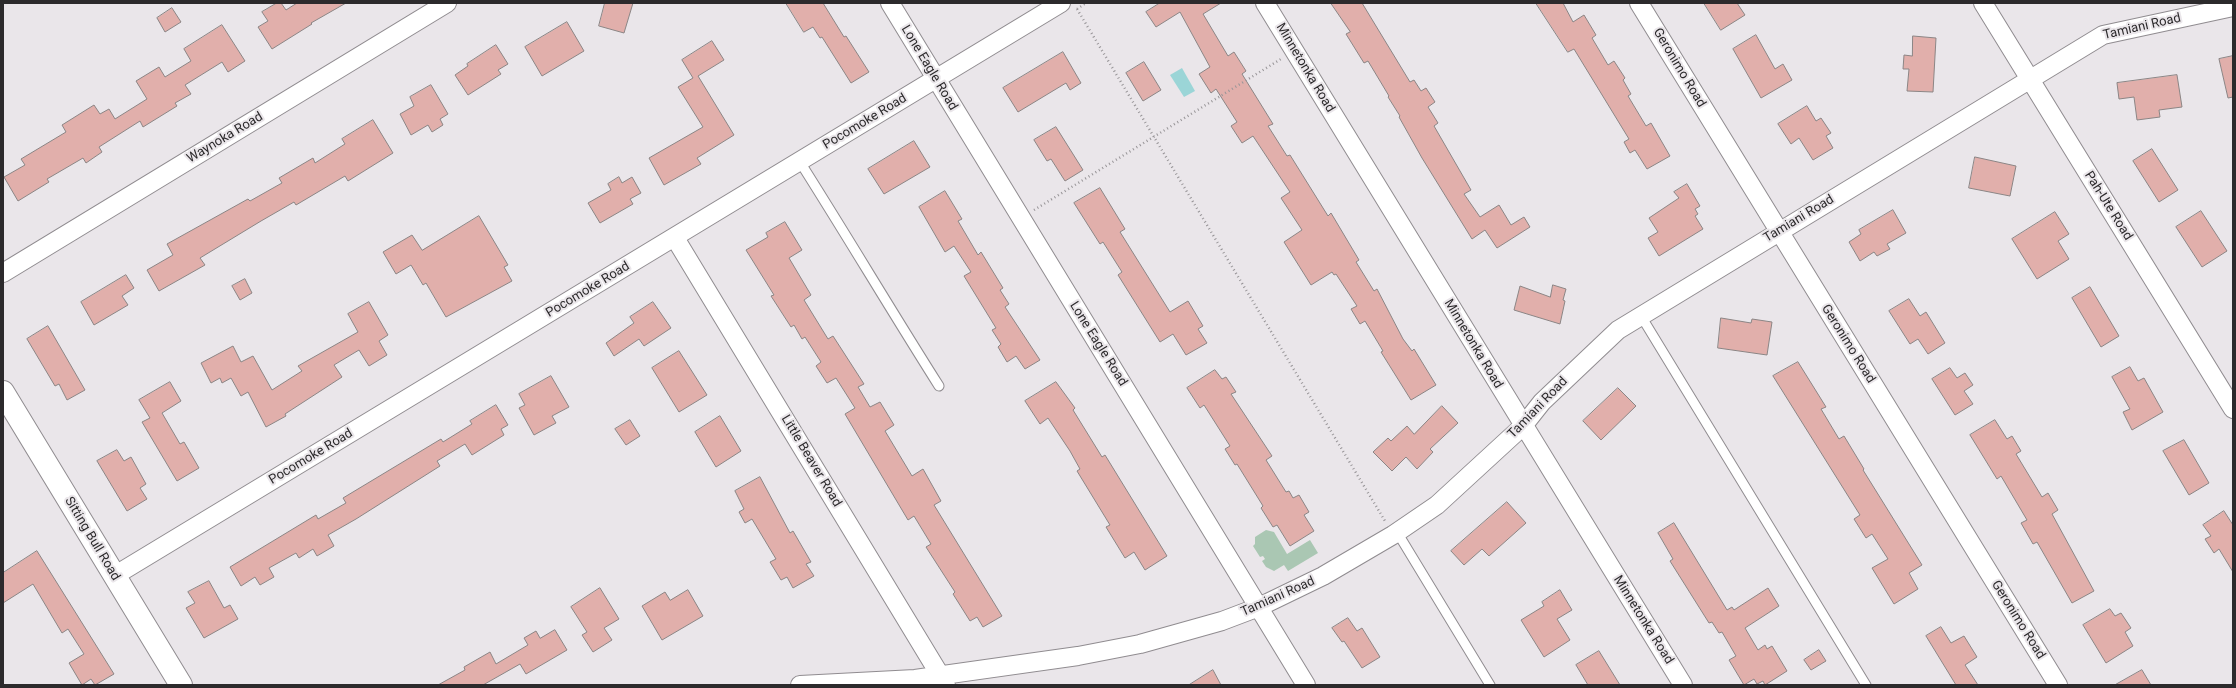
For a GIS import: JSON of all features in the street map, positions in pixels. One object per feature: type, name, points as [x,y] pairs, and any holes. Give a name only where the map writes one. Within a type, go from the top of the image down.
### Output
[{"type":"street","name":"Waynoka Road","points":[[3,273],[447,3]]},
{"type":"street","name":"Lone Eagle Road","points":[[890,3],[1306,685]]},
{"type":"street","name":"Minnetonka Road","points":[[1265,3],[1683,685]]},
{"type":"street","name":"Geronimo Road","points":[[1639,3],[1778,232],[2058,685]]},
{"type":"street","name":"Pah-Ute Road","points":[[1983,3],[2030,80],[2227,387],[2233,410]]},
{"type":"street","name":"Pocomoke Road","points":[[114,576],[936,79],[1069,6]]},
{"type":"street","name":"Tamiani Road","points":[[800,685],[944,680],[1140,644],[1222,621],[1259,607],[1323,576],[1395,533],[1437,505],[1523,426],[1542,402],[1612,335],[1641,316],[2103,35],[2233,7]]},
{"type":"street","name":"Little Beaver Road","points":[[675,238],[944,680]]},
{"type":"street","name":"Sitting Bull Road","points":[[3,392],[181,685]]},
{"type":"lane","points":[[800,162],[849,239],[883,299],[939,386]]},
{"type":"lane","points":[[1641,316],[1866,685]]},
{"type":"lane","points":[[1395,533],[1490,685]]},
{"type":"path","points":[[1069,6],[1073,3]]},
{"type":"path","points":[[1069,6],[1086,3]]},
{"type":"path","points":[[1069,6],[1153,138],[1395,533]]},
{"type":"path","points":[[1020,218],[1283,58],[1279,52]]},
{"type":"green space","points":[[1266,530],[1274,532],[1287,554],[1310,540],[1318,553],[1288,571],[1284,565],[1274,571],[1266,567],[1262,561],[1265,559],[1263,556],[1260,557],[1253,546],[1255,544],[1255,537]]},
{"type":"water","points":[[1182,68],[1195,91],[1184,97],[1170,75]]},
{"type":"building","points":[[277,3],[281,3],[286,10],[297,3],[346,3],[311,23],[312,24],[272,49],[258,27],[268,21],[262,12]]},
{"type":"building","points":[[605,3],[633,3],[624,33],[599,26]]},
{"type":"building","points":[[786,3],[823,3],[844,37],[846,36],[869,72],[851,83],[822,37],[820,38],[813,27],[804,32]]},
{"type":"building","points":[[1160,3],[1221,3],[1203,14],[1228,56],[1234,52],[1246,71],[1242,74],[1273,124],[1268,126],[1287,156],[1290,155],[1328,216],[1331,213],[1359,260],[1356,262],[1374,291],[1377,289],[1403,339],[1412,351],[1414,349],[1436,385],[1411,400],[1381,352],[1383,351],[1365,321],[1360,324],[1351,309],[1357,306],[1336,274],[1334,275],[1332,272],[1311,285],[1284,242],[1302,230],[1281,198],[1290,192],[1253,136],[1242,143],[1231,126],[1237,122],[1216,89],[1211,93],[1199,74],[1210,67],[1180,12],[1156,27],[1146,12]]},
{"type":"building","points":[[1331,3],[1362,3],[1410,82],[1414,80],[1421,91],[1426,88],[1435,102],[1428,107],[1438,123],[1434,126],[1471,190],[1464,194],[1480,217],[1499,205],[1511,225],[1524,217],[1530,227],[1497,248],[1485,230],[1472,239],[1422,158],[1399,117],[1400,116],[1388,97],[1389,96],[1368,61],[1364,63],[1346,34],[1350,32]]},
{"type":"building","points":[[1536,3],[1563,3],[1573,22],[1584,15],[1596,35],[1592,38],[1608,65],[1614,61],[1625,78],[1623,80],[1631,94],[1628,96],[1646,126],[1651,123],[1670,156],[1647,169],[1635,150],[1630,153],[1624,142],[1629,139],[1574,49],[1568,52]]},
{"type":"building","points":[[1704,3],[1737,3],[1745,15],[1721,30]]},
{"type":"building","points":[[172,8],[181,22],[165,32],[157,18]]},
{"type":"building","points":[[567,22],[584,51],[542,76],[525,47]]},
{"type":"building","points":[[222,25],[245,61],[228,72],[222,62],[185,85],[191,94],[175,103],[177,106],[143,127],[140,121],[99,147],[102,152],[86,163],[83,158],[47,179],[49,182],[18,201],[4,177],[25,165],[21,159],[66,132],[62,125],[94,105],[100,114],[109,109],[115,119],[147,99],[136,81],[159,67],[165,77],[191,61],[184,49]]},
{"type":"building","points":[[1756,35],[1775,69],[1783,64],[1792,80],[1761,98],[1733,49]]},
{"type":"building","points":[[1913,36],[1936,38],[1933,92],[1907,91],[1909,69],[1903,69],[1904,55],[1912,56]]},
{"type":"building","points":[[712,41],[724,60],[698,76],[734,135],[697,158],[701,164],[664,185],[649,158],[703,127],[678,87],[693,78],[682,60]]},
{"type":"building","points":[[496,45],[508,64],[498,70],[501,74],[468,95],[455,75],[468,66],[467,64]]},
{"type":"building","points":[[1063,52],[1081,83],[1070,90],[1066,83],[1018,112],[1003,88]]},
{"type":"building","points":[[2233,56],[2233,97],[2228,98],[2219,59]]},
{"type":"building","points":[[1144,62],[1161,90],[1143,101],[1126,73]]},
{"type":"building","points":[[2177,75],[2182,107],[2159,110],[2160,117],[2137,120],[2134,97],[2119,99],[2117,83]]},
{"type":"building","points":[[431,85],[448,114],[440,119],[443,125],[432,132],[428,125],[411,135],[400,114],[414,106],[410,97]]},
{"type":"building","points":[[1807,106],[1816,121],[1821,118],[1831,133],[1826,136],[1833,148],[1813,160],[1799,138],[1791,144],[1778,124]]},
{"type":"building","points":[[373,120],[393,153],[348,181],[345,176],[296,205],[294,202],[261,221],[200,258],[205,265],[159,291],[147,270],[173,255],[167,244],[248,199],[250,201],[282,183],[279,178],[313,158],[315,163],[345,144],[342,139]]},
{"type":"building","points":[[1056,127],[1083,170],[1065,181],[1051,159],[1047,161],[1034,140]]},
{"type":"building","points":[[914,141],[930,167],[884,194],[868,169]]},
{"type":"building","points":[[2152,149],[2178,190],[2159,202],[2133,161]]},
{"type":"building","points":[[1975,157],[2016,166],[2010,196],[1969,188]]},
{"type":"building","points":[[619,177],[622,183],[632,177],[641,193],[630,199],[633,204],[600,223],[588,203],[611,190],[608,184]]},
{"type":"building","points":[[1687,184],[1700,206],[1695,209],[1698,214],[1695,216],[1703,229],[1659,256],[1648,238],[1658,232],[1649,218],[1679,198],[1674,192]]},
{"type":"building","points":[[1100,188],[1125,229],[1120,232],[1170,312],[1188,301],[1203,326],[1198,329],[1207,343],[1186,355],[1173,334],[1160,342],[1118,275],[1122,272],[1103,242],[1100,244],[1074,203]]},
{"type":"building","points":[[945,191],[962,219],[958,221],[978,255],[981,252],[1003,288],[1000,290],[1009,304],[1005,307],[1040,360],[1025,369],[1016,356],[1007,362],[998,347],[1001,344],[992,330],[996,328],[964,276],[971,272],[954,246],[945,252],[919,207]]},
{"type":"building","points":[[1893,210],[1906,233],[1887,244],[1890,249],[1877,256],[1874,252],[1860,261],[1849,242],[1861,234],[1859,230]]},
{"type":"building","points":[[2201,211],[2227,251],[2202,267],[2176,227]]},
{"type":"building","points":[[2055,212],[2069,234],[2058,241],[2069,259],[2037,279],[2012,239]]},
{"type":"building","points":[[479,216],[508,265],[504,267],[512,281],[446,317],[426,283],[423,285],[411,265],[396,274],[383,252],[412,235],[422,250]]},
{"type":"building","points":[[785,222],[802,250],[789,258],[811,295],[804,300],[828,339],[833,336],[864,384],[858,387],[870,407],[880,402],[894,425],[885,431],[912,476],[923,469],[941,501],[934,505],[1002,616],[983,627],[977,617],[970,621],[953,594],[955,592],[926,547],[931,544],[914,516],[908,520],[845,414],[855,408],[836,378],[827,383],[816,366],[821,362],[805,337],[802,339],[794,325],[791,327],[771,296],[774,295],[746,250],[768,237],[766,233]]},
{"type":"building","points":[[126,275],[134,288],[122,296],[128,305],[94,325],[81,302]]},
{"type":"building","points":[[245,279],[252,293],[240,300],[232,286]]},
{"type":"building","points":[[1553,285],[1566,289],[1560,324],[1514,310],[1520,286],[1550,297]]},
{"type":"building","points":[[2090,287],[2119,336],[2101,347],[2072,298]]},
{"type":"building","points":[[1909,299],[1920,316],[1926,312],[1945,343],[1928,354],[1918,339],[1910,344],[1889,311]]},
{"type":"building","points":[[369,302],[388,335],[379,341],[387,355],[369,366],[359,350],[334,365],[342,377],[285,414],[286,416],[266,427],[248,392],[241,396],[231,378],[222,383],[220,378],[211,383],[201,363],[233,346],[241,362],[253,356],[272,390],[302,371],[298,366],[358,332],[348,314]]},
{"type":"building","points":[[653,302],[671,328],[644,346],[639,339],[614,356],[606,343],[634,323],[630,317]]},
{"type":"building","points":[[1721,318],[1751,323],[1752,319],[1772,322],[1767,355],[1718,348]]},
{"type":"building","points":[[48,326],[85,390],[67,400],[59,384],[55,386],[27,339]]},
{"type":"building","points":[[679,351],[707,395],[679,412],[652,368]]},
{"type":"building","points":[[1798,362],[1826,407],[1821,409],[1839,439],[1844,436],[1864,469],[1863,470],[1922,565],[1909,573],[1918,589],[1894,604],[1872,568],[1888,559],[1872,534],[1866,538],[1854,519],[1860,515],[1773,376]]},
{"type":"building","points":[[2130,367],[2138,381],[2144,378],[2163,412],[2132,430],[2123,412],[2130,409],[2112,377]]},
{"type":"building","points":[[1950,368],[1957,378],[1965,373],[1973,385],[1964,391],[1973,404],[1955,415],[1932,379]]},
{"type":"building","points":[[1215,370],[1222,379],[1226,377],[1236,392],[1231,394],[1272,456],[1266,460],[1286,492],[1289,491],[1293,498],[1299,495],[1309,512],[1304,515],[1314,531],[1290,546],[1277,525],[1273,527],[1261,508],[1263,506],[1237,464],[1235,465],[1225,449],[1230,446],[1204,405],[1200,408],[1187,388]]},
{"type":"building","points":[[551,376],[569,407],[552,416],[556,423],[534,435],[519,408],[525,405],[519,394]]},
{"type":"building","points":[[170,382],[181,401],[162,413],[180,444],[184,442],[199,468],[177,481],[142,422],[150,418],[139,400]]},
{"type":"building","points":[[1056,382],[1075,408],[1073,410],[1102,457],[1105,455],[1167,556],[1145,570],[1134,552],[1125,558],[1106,527],[1110,525],[1077,471],[1080,469],[1070,451],[1048,418],[1040,424],[1025,401]]},
{"type":"building","points":[[1618,388],[1636,406],[1601,440],[1583,421]]},
{"type":"building","points":[[496,405],[508,425],[501,429],[504,435],[472,455],[465,444],[437,461],[440,466],[328,535],[334,546],[317,556],[313,549],[299,558],[296,553],[269,568],[274,577],[260,585],[255,577],[241,586],[230,567],[316,515],[318,519],[346,503],[343,498],[441,439],[443,442],[472,424],[470,421]]},
{"type":"building","points":[[1442,406],[1458,423],[1430,449],[1433,452],[1417,469],[1406,457],[1392,471],[1373,452],[1388,438],[1391,441],[1407,426],[1414,434]]},
{"type":"building","points":[[720,416],[741,451],[716,467],[695,432]]},
{"type":"building","points":[[630,420],[640,436],[626,445],[615,429]]},
{"type":"building","points":[[1995,420],[2007,439],[2012,436],[2021,451],[2016,454],[2042,497],[2048,493],[2058,510],[2052,514],[2094,591],[2072,603],[2037,542],[2033,544],[2021,523],[2027,520],[2001,476],[1997,479],[1970,435]]},
{"type":"building","points":[[2184,440],[2209,483],[2189,495],[2163,451]]},
{"type":"building","points":[[117,450],[124,461],[131,457],[146,484],[140,488],[147,499],[127,511],[97,461]]},
{"type":"building","points":[[760,477],[790,533],[793,531],[811,562],[806,564],[814,576],[793,588],[787,577],[781,580],[770,562],[776,559],[752,519],[745,523],[739,512],[744,509],[735,491]]},
{"type":"building","points":[[1507,502],[1526,523],[1489,556],[1482,549],[1464,565],[1451,551]]},
{"type":"building","points":[[2224,511],[2233,525],[2233,572],[2219,549],[2214,553],[2205,539],[2211,536],[2203,525]]},
{"type":"building","points":[[1674,523],[1727,610],[1732,607],[1734,610],[1768,588],[1779,606],[1745,628],[1758,650],[1765,645],[1767,649],[1772,646],[1787,671],[1765,685],[1763,681],[1757,684],[1754,679],[1744,685],[1729,660],[1736,656],[1722,632],[1719,633],[1712,622],[1709,623],[1670,561],[1673,559],[1658,533]]},
{"type":"building","points":[[37,551],[114,674],[95,685],[91,679],[82,685],[69,663],[84,654],[68,629],[62,633],[33,584],[3,603],[3,573]]},
{"type":"building","points":[[209,581],[224,608],[230,605],[238,619],[204,638],[186,608],[195,603],[188,592]]},
{"type":"building","points":[[600,588],[619,619],[604,628],[612,640],[593,652],[582,635],[587,632],[571,607]]},
{"type":"building","points":[[688,590],[703,616],[662,640],[642,606],[665,592],[670,600]]},
{"type":"building","points":[[1560,590],[1572,610],[1557,619],[1570,640],[1544,657],[1521,620],[1544,606],[1542,602]]},
{"type":"building","points":[[2110,609],[2115,616],[2121,613],[2131,628],[2125,632],[2133,646],[2106,663],[2083,625]]},
{"type":"building","points":[[1348,618],[1357,631],[1362,628],[1380,657],[1362,668],[1344,641],[1342,642],[1332,628]]},
{"type":"building","points":[[1941,627],[1951,643],[1964,636],[1977,657],[1965,665],[1978,685],[1956,685],[1926,636]]},
{"type":"building","points":[[555,630],[567,650],[526,674],[520,664],[483,685],[438,685],[465,670],[464,667],[490,652],[496,664],[528,645],[524,638],[536,631],[540,638]]},
{"type":"building","points":[[1819,650],[1826,661],[1811,670],[1804,660]]},
{"type":"building","points":[[1599,651],[1620,685],[1588,685],[1576,665]]},
{"type":"building","points":[[1213,670],[1221,685],[1189,685]]},
{"type":"building","points":[[2142,670],[2151,685],[2115,685]]}]
